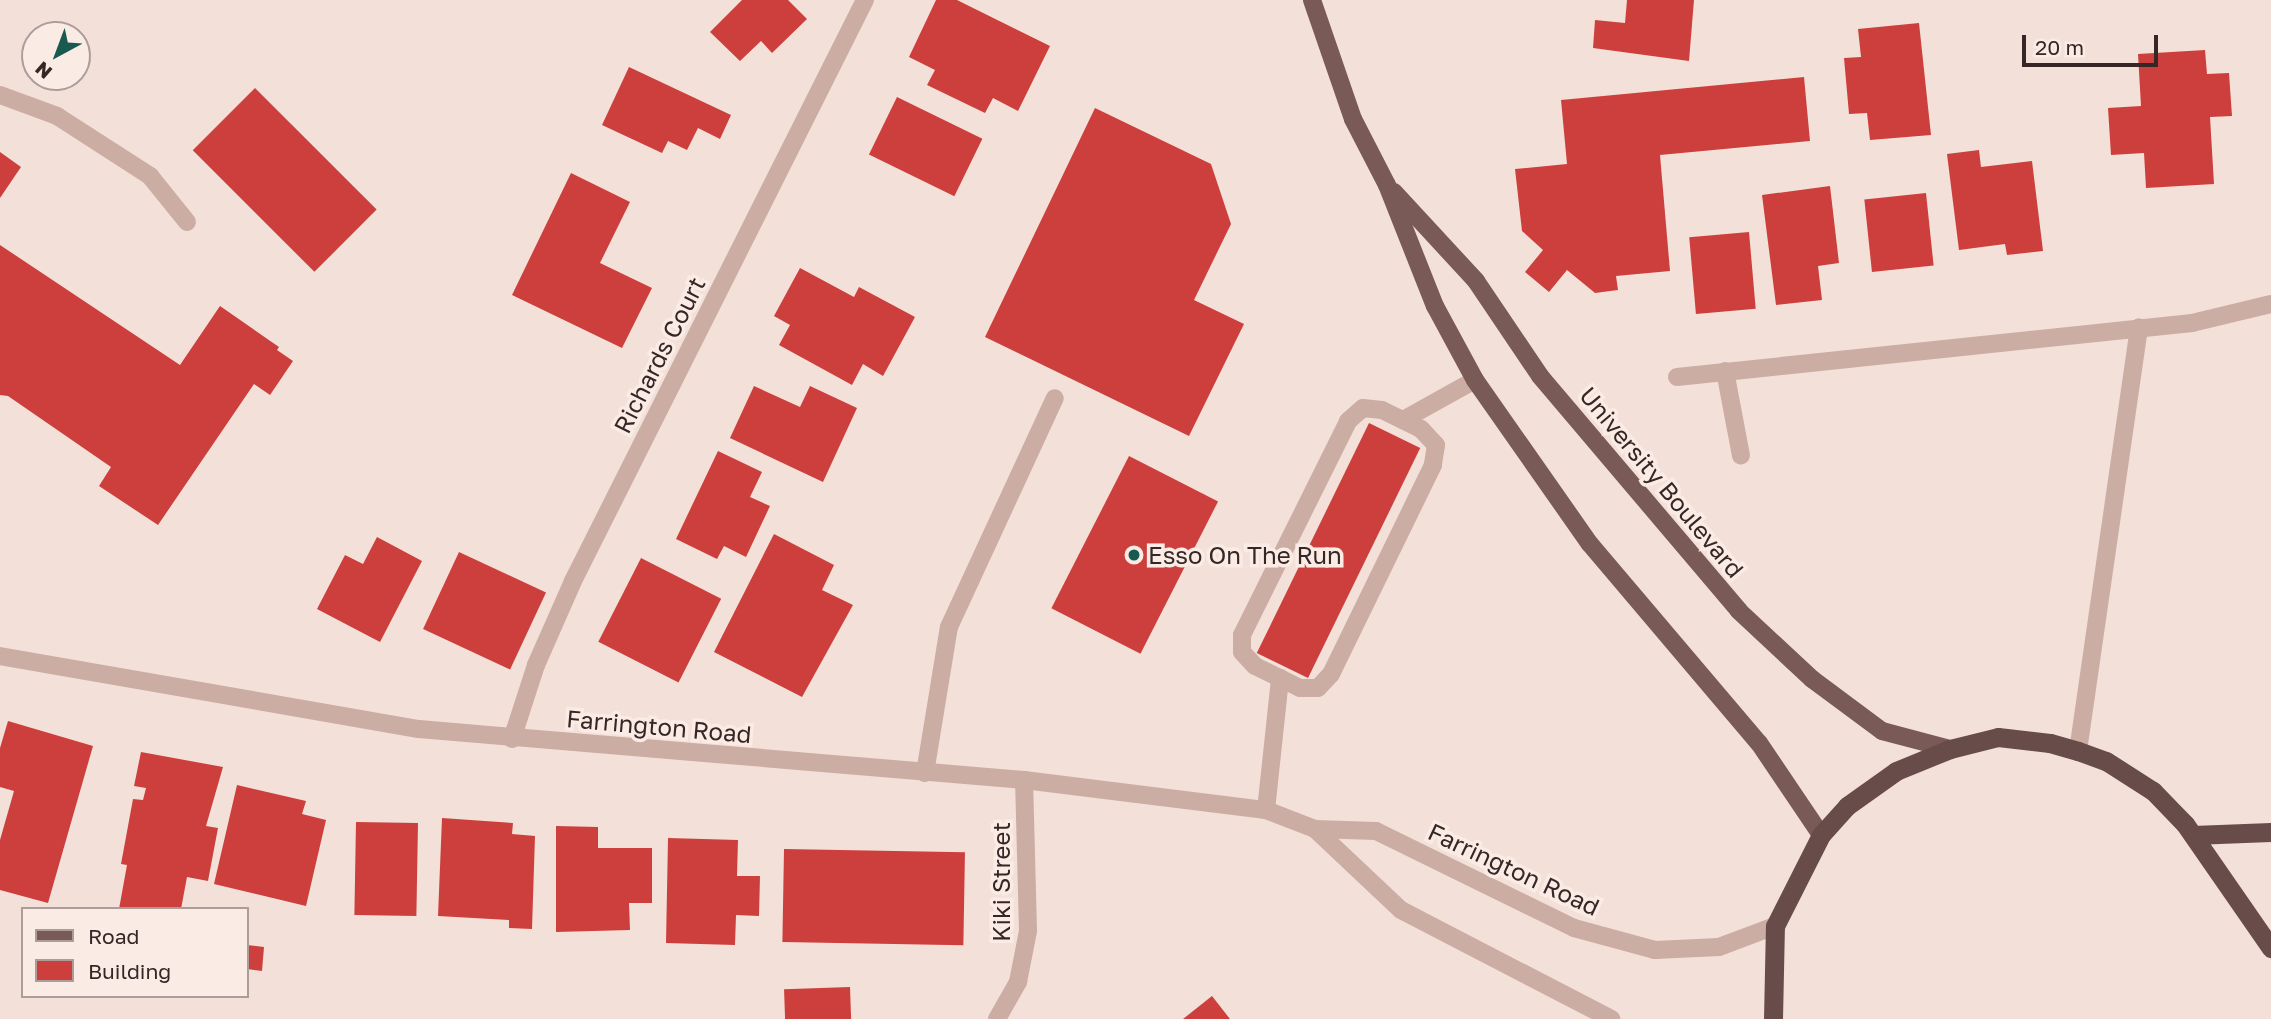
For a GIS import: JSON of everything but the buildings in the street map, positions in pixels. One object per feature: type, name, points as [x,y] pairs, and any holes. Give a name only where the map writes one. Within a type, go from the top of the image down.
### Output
[{"type":"highway","points":[[1773,1019],[1775,926],[1821,835],[1847,806],[1896,771],[1950,748],[1998,737],[2050,743],[2078,751],[2143,783],[2193,835],[2271,948]]},
{"type":"highway","points":[[2193,835],[2271,832]]},
{"type":"main road","name":"University Boulevard","points":[[1312,0],[1353,119],[1387,184],[1436,306],[1475,380],[1590,544],[1759,743],[1821,835]]},
{"type":"main road","name":"University Boulevard","points":[[1387,184],[1476,281],[1540,376],[1739,611],[1812,679],[1882,731],[1950,748]]},
{"type":"street","name":"Richards Court","points":[[512,739],[536,665],[573,581],[865,0]]},
{"type":"street","points":[[0,95],[57,116],[150,176],[187,222]]},
{"type":"street","points":[[1677,377],[2192,323],[2271,304]]},
{"type":"street","points":[[2078,751],[2139,327]]},
{"type":"street","points":[[1725,372],[1741,456]]},
{"type":"street","points":[[1403,420],[1475,380]]},
{"type":"street","points":[[925,773],[949,627],[1055,398]]},
{"type":"street","points":[[1363,408],[1403,420],[1421,429],[1436,445],[1433,466],[1331,674],[1318,688],[1300,688],[1280,678],[1255,666],[1242,652],[1242,635],[1348,421],[1363,408]]},
{"type":"street","name":"Farrington Road","points":[[0,656],[419,729],[512,739],[1024,780],[1266,810],[1315,830],[1401,910],[1611,1019]]},
{"type":"street","points":[[1266,810],[1280,678]]},
{"type":"street","name":"Kiki Street","points":[[998,1019],[1018,982],[1028,931],[1024,780]]},
{"type":"street","name":"Farrington Road","points":[[1315,830],[1376,831],[1574,928],[1655,950],[1719,947],[1775,926]]},
{"type":"place","name":"Esso On The Run","points":[[1134,555]]}]
